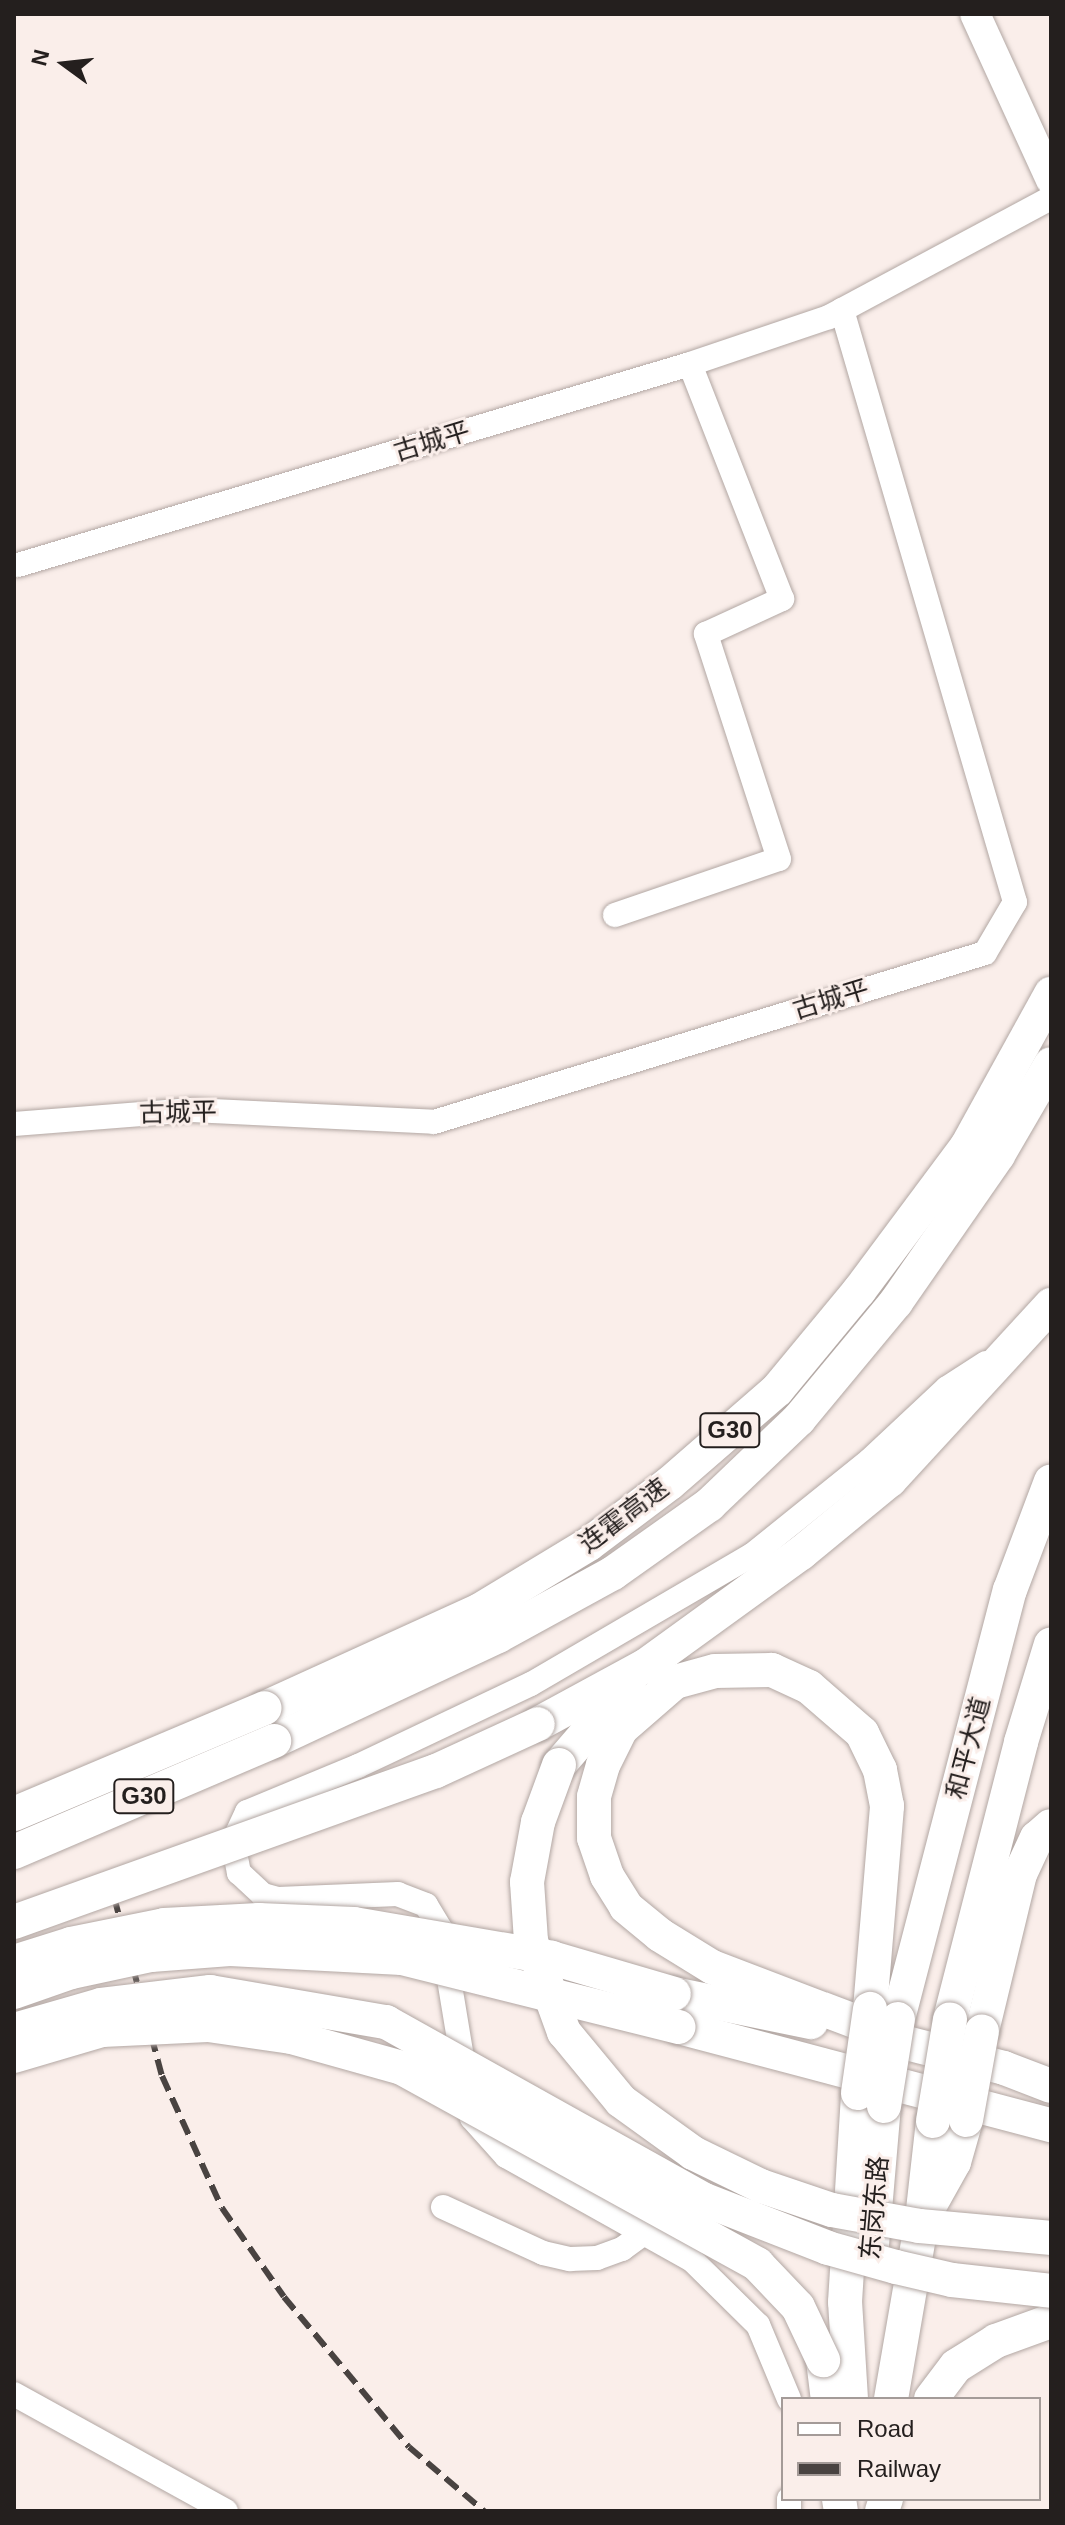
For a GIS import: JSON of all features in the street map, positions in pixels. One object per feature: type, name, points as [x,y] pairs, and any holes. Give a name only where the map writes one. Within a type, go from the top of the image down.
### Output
[{"type":"highway","name":"连霍高速","points":[[14,1814],[265,1708],[480,1610],[589,1544],[670,1483],[777,1390],[859,1291],[967,1146],[1051,994]]},
{"type":"highway","name":"连霍高速","points":[[14,1852],[274,1741],[498,1636],[613,1573],[709,1505],[799,1419],[896,1302],[998,1155],[1051,1064]]},
{"type":"highway","points":[[14,1922],[436,1771],[538,1724],[645,1666],[801,1553],[890,1480],[961,1408],[1049,1306]]},
{"type":"highway","name":"和平大道","points":[[892,2023],[1010,1590],[1051,1481]]},
{"type":"highway","name":"和平大道","points":[[950,2121],[950,2019],[1021,1742],[1051,1644]]},
{"type":"highway","points":[[645,1666],[559,1765],[538,1822],[527,1882],[531,1941],[564,2032],[621,2101],[693,2153],[761,2186],[832,2210],[920,2226],[1051,2238]]},
{"type":"highway","points":[[851,2397],[845,2302],[871,2100],[892,2023],[887,1806],[880,1770],[862,1733],[809,1687],[772,1670],[715,1671],[675,1682],[621,1729],[603,1765],[594,1797],[594,1838],[607,1876],[626,1907],[660,1935],[712,1967],[892,2023],[1051,2086]]},
{"type":"highway","points":[[950,2121],[982,2031],[1020,1874],[1037,1838],[1051,1826]]},
{"type":"highway","points":[[14,1962],[71,1944],[164,1925],[259,1920],[338,1923],[552,1958],[677,2010],[1051,2125]]},
{"type":"highway","points":[[14,1992],[71,1972],[151,1955],[246,1950],[402,1958],[677,2010],[892,2023]]},
{"type":"highway","points":[[14,2030],[101,2005],[210,1992],[386,2022],[705,2200],[828,2248],[896,2267],[952,2280],[1051,2291]]},
{"type":"highway","points":[[14,2056],[102,2030],[208,2025],[291,2037],[402,2068],[757,2264],[798,2307],[823,2360],[828,2397]]},
{"type":"highway","points":[[1004,2068],[1051,2074]]},
{"type":"highway","name":"东岗东路","points":[[861,2397],[871,2100]]},
{"type":"highway","name":"东岗东路","points":[[891,2397],[922,2219],[954,2162],[950,2121]]},
{"type":"highway","points":[[933,2397],[956,2366],[996,2341],[1051,2321]]},
{"type":"main road","points":[[975,14],[1051,180]]},
{"type":"street","name":"古城平","points":[[18,565],[690,364],[842,310],[1051,198]]},
{"type":"street","name":"古城平","points":[[14,1124],[192,1110],[434,1122],[985,953],[1015,902],[842,310]]},
{"type":"street","points":[[615,915],[779,859],[706,634],[782,599],[690,364]]},
{"type":"street","points":[[788,2397],[758,2325],[692,2260],[506,2156],[472,2118],[441,1930],[426,1905],[398,1894],[278,1899],[263,1895],[249,1886],[236,1866],[233,1842],[237,1826],[247,1812],[358,1766],[531,1684],[752,1555],[870,1460],[947,1388],[1015,1344]]},
{"type":"street","points":[[443,2207],[543,2253],[570,2259],[597,2258],[622,2249],[644,2233]]},
{"type":"street","points":[[14,2394],[226,2511]]},
{"type":"railway","points":[[114,1897],[162,2076],[222,2208],[284,2297],[409,2447],[484,2511]]}]
